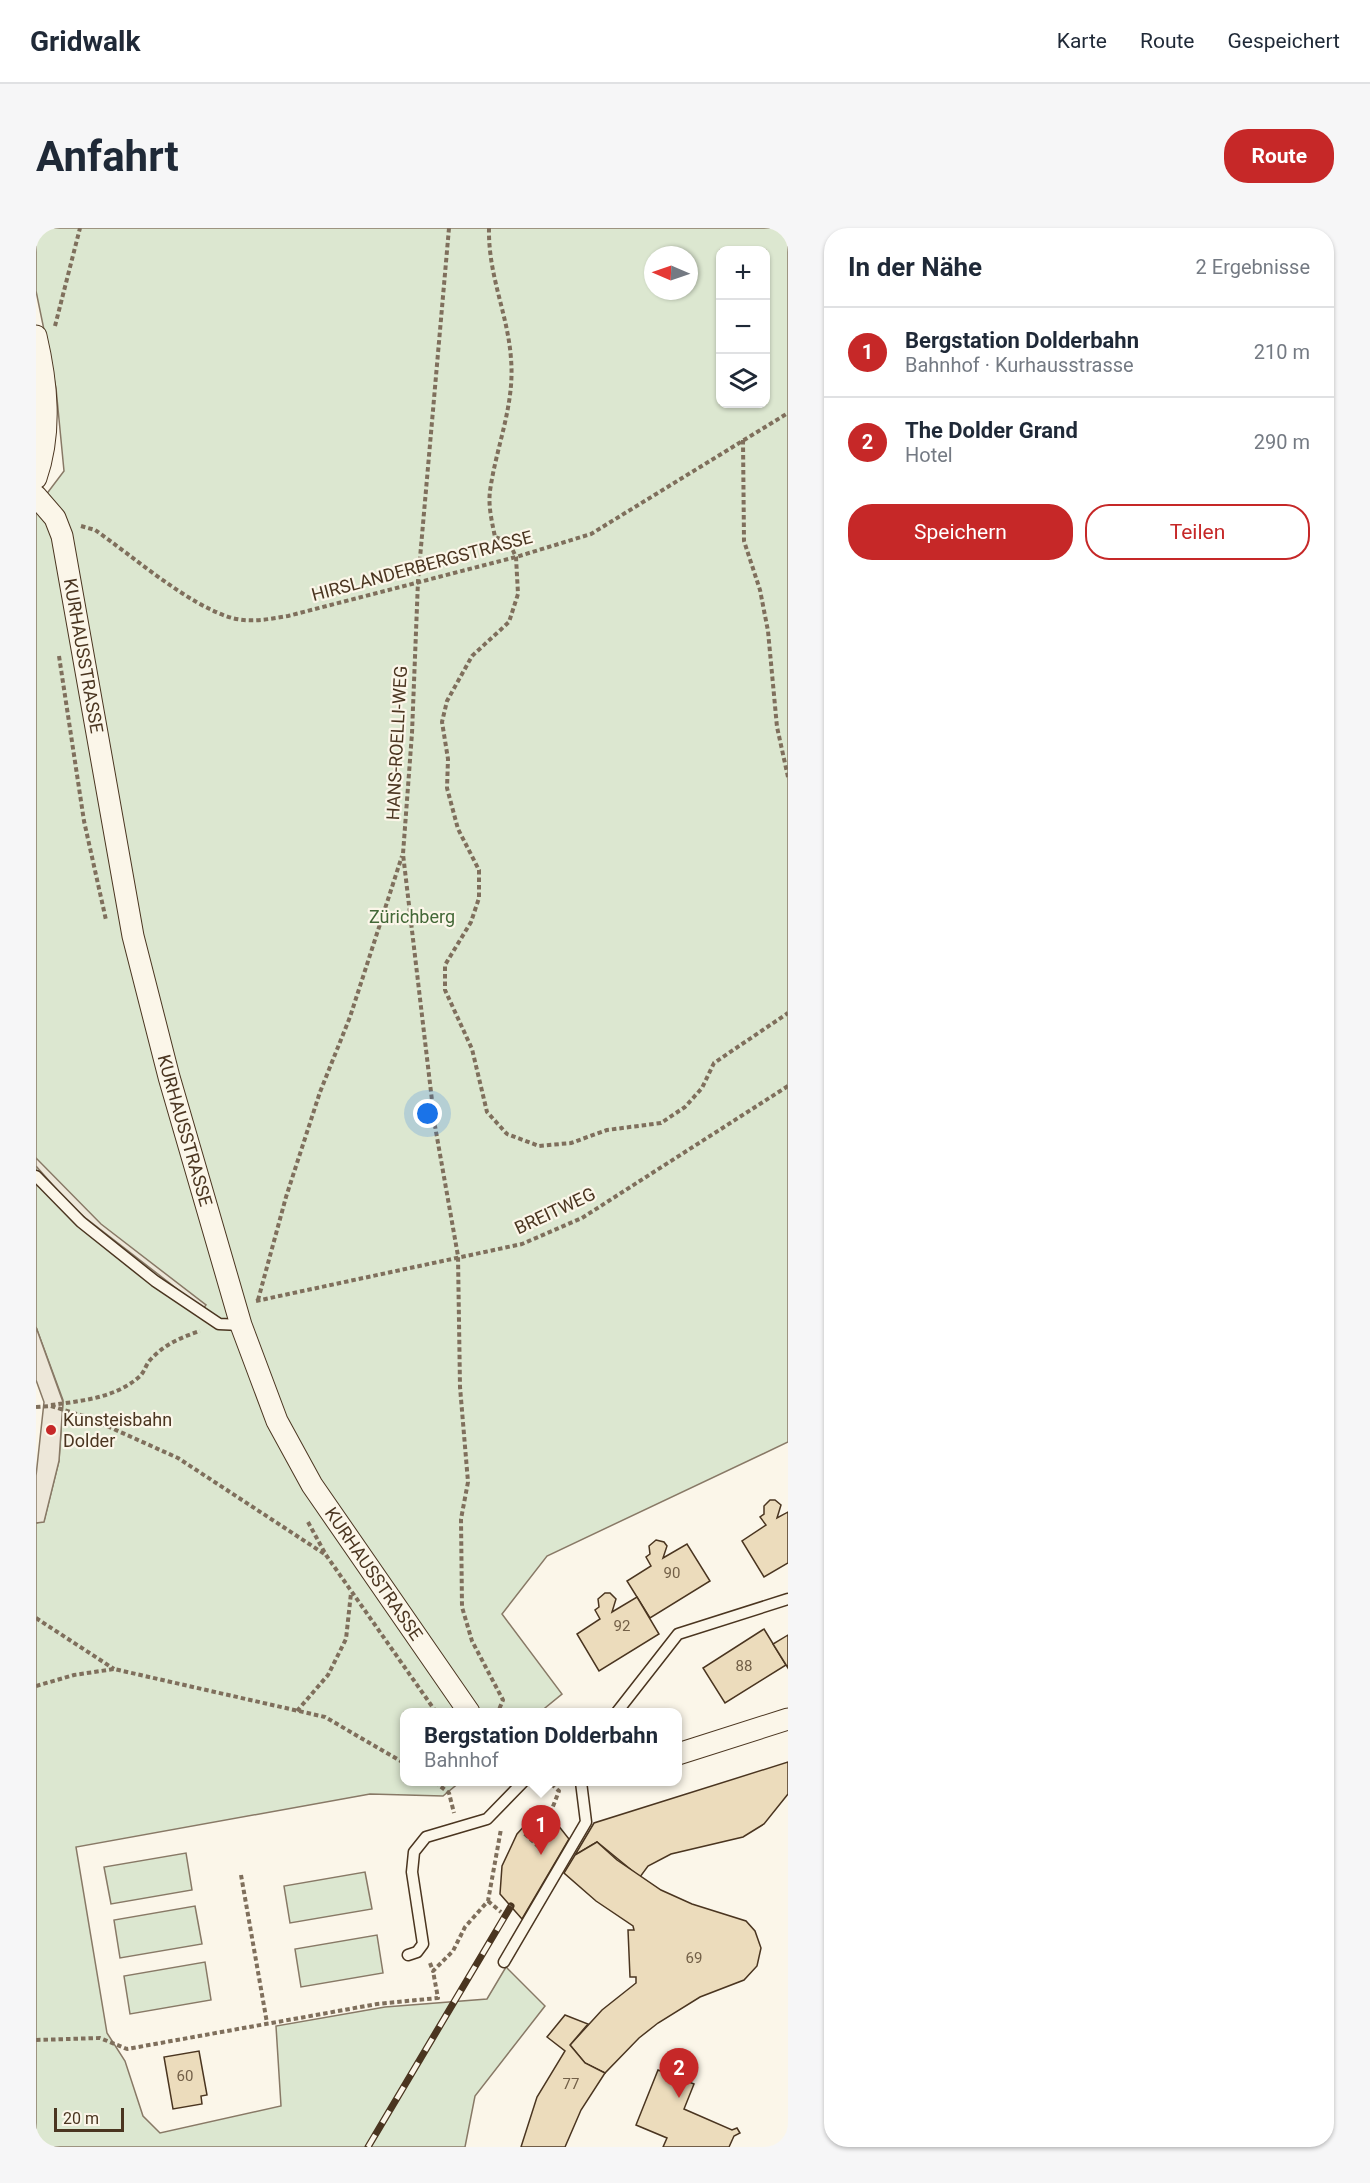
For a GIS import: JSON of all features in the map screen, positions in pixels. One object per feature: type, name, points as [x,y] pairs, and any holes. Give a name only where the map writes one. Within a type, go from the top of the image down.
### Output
[{"type":"street","points":[[36,336],[43,366],[46,430],[42,461],[36,478]]},
{"type":"street","name":"KURHAUSSTRASSE","points":[[36,496],[55,518],[62,536],[133,936],[169,1077],[238,1315],[277,1421],[312,1485],[466,1708]]},
{"type":"street","points":[[682,1753],[788,1719]]},
{"type":"lane","points":[[36,1176],[81,1222],[155,1281],[219,1324],[238,1315]]},
{"type":"lane","points":[[621,1708],[678,1634],[788,1599]]},
{"type":"lane","points":[[408,1955],[417,1952],[423,1944],[411,1872],[414,1852],[426,1837],[487,1820],[520,1786]]},
{"type":"lane","points":[[504,1962],[586,1822],[582,1786]]},
{"type":"path","points":[[43,366],[80,228]]},
{"type":"path","name":"HANS-ROELLI-WEG","points":[[449,228],[418,580],[412,733],[403,854],[435,1126],[458,1256],[460,1387],[468,1482],[461,1520],[462,1607],[472,1641],[503,1700],[500,1708]]},
{"type":"path","points":[[489,228],[489,255],[512,360],[507,424],[490,491],[490,511],[495,537],[509,542],[516,557],[518,594],[509,622],[472,656],[447,701],[442,722],[448,759],[447,788],[458,829],[479,870],[479,898],[471,922],[445,965],[445,990],[472,1049],[487,1112],[507,1134],[539,1146],[571,1143],[607,1130],[661,1123],[686,1107],[714,1063],[775,1019],[788,1013]]},
{"type":"path","name":"HIRSLANDERBERGSTRASSE","points":[[55,518],[95,530],[197,601],[233,618],[257,621],[288,616],[418,580],[516,557],[591,534],[788,412]]},
{"type":"path","points":[[743,440],[744,541],[760,590],[768,631],[777,727],[788,777]]},
{"type":"path","points":[[258,1300],[286,1197],[317,1102],[350,1017],[403,854]]},
{"type":"path","name":"BREITWEG","points":[[238,1315],[258,1300],[522,1244],[582,1218],[788,1086]]},
{"type":"path","points":[[36,1407],[100,1397],[125,1386],[139,1377],[150,1359],[176,1340],[219,1324]]},
{"type":"path","points":[[51,1406],[87,1417],[178,1458],[326,1555]]},
{"type":"path","points":[[297,1711],[328,1675],[346,1639],[351,1591]]},
{"type":"path","points":[[36,1618],[114,1669],[324,1717],[400,1761]]},
{"type":"path","points":[[36,1686],[74,1675],[114,1669]]},
{"type":"path","points":[[440,1786],[448,1793],[458,1827]]},
{"type":"path","points":[[539,1847],[524,1833],[552,1809],[559,1791],[553,1786]]},
{"type":"path","points":[[433,1971],[453,1951],[465,1927],[488,1901],[506,1802]]},
{"type":"path","points":[[241,1875],[267,2023]]},
{"type":"path","points":[[488,1901],[501,1912]]},
{"type":"path","points":[[36,2040],[100,2038],[126,2049],[377,2004],[438,1998],[433,1971],[423,1944]]},
{"type":"green space","name":"Zürichberg","points":[[36,228],[788,228],[788,1442],[547,1556],[502,1614],[562,1694],[545,1708],[400,1708],[400,1786],[455,1786],[443,1796],[370,1794],[76,1847],[107,2033],[125,2061],[143,2116],[160,2133],[281,2106],[276,2026],[385,2007],[487,1999],[506,1967],[545,2006],[475,2096],[465,2147],[36,2147],[36,1523],[44,1521],[59,1461],[63,1400],[36,1327],[36,508],[64,471],[56,388],[36,291]]},
{"type":"green space","points":[[186,1853],[192,1890],[111,1904],[104,1867]]},
{"type":"green space","points":[[365,1872],[372,1909],[290,1923],[284,1886]]},
{"type":"green space","points":[[195,1906],[202,1944],[120,1958],[114,1920]]},
{"type":"green space","points":[[377,1935],[383,1973],[301,1987],[295,1949]]},
{"type":"green space","points":[[205,1962],[211,2000],[130,2014],[124,1976]]},
{"type":"shaded area","points":[[36,1158],[101,1224],[206,1305],[203,1309],[74,1209],[36,1166]]},
{"type":"shaded area","name":"Kunsteisbahn Dolder","points":[[36,1327],[63,1402],[59,1461],[44,1522],[36,1523],[36,1476],[44,1402],[36,1380]]},
{"type":"building","points":[[770,1500],[775,1500],[781,1505],[777,1518],[788,1512],[788,1563],[764,1577],[742,1541],[766,1525],[760,1517],[764,1514],[764,1506]]},
{"type":"building","points":[[656,1540],[664,1542],[667,1546],[663,1558],[687,1544],[710,1581],[650,1618],[627,1581],[651,1566],[646,1557],[650,1554],[649,1546]]},
{"type":"building","points":[[605,1593],[610,1593],[616,1599],[612,1612],[637,1597],[659,1634],[599,1671],[577,1634],[600,1619],[595,1610],[599,1607],[598,1599]]},
{"type":"building","points":[[764,1629],[786,1665],[725,1703],[703,1668]]},
{"type":"building","points":[[788,1635],[788,1668],[773,1644]]},
{"type":"building","points":[[788,1762],[788,1794],[764,1824],[743,1837],[671,1854],[648,1866],[640,1877],[597,1842],[575,1855],[594,1823]]},
{"type":"building","points":[[547,1809],[545,1812],[569,1839],[522,1919],[500,1894],[502,1866],[517,1834],[527,1823]]},
{"type":"building","points":[[597,1842],[617,1860],[661,1890],[692,1904],[746,1921],[755,1931],[761,1948],[757,1966],[744,1980],[700,1997],[658,2023],[639,2038],[605,2073],[585,2063],[570,2045],[602,2010],[636,1983],[636,1977],[630,1977],[628,1930],[634,1930],[633,1926],[596,1901],[564,1873],[575,1855]]},
{"type":"building","points":[[565,2015],[588,2024],[570,2045],[585,2063],[605,2073],[581,2110],[565,2147],[521,2147],[537,2097],[565,2051],[547,2037]]},
{"type":"building","points":[[199,2051],[207,2095],[201,2096],[202,2104],[173,2109],[164,2057]]},
{"type":"building","points":[[658,2070],[694,2084],[684,2109],[732,2130],[737,2128],[740,2133],[734,2136],[729,2147],[663,2147],[667,2138],[636,2125]]},
{"type":"railway","points":[[368,2147],[511,1906]]},
{"type":"place","name":"Kunsteisbahn Dolder","points":[[51,1430]]},
{"type":"place","name":"Bergstation Dolderbahn","points":[[541,1855]]},
{"type":"place","name":"The Dolder Grand","points":[[679,2098]]}]
